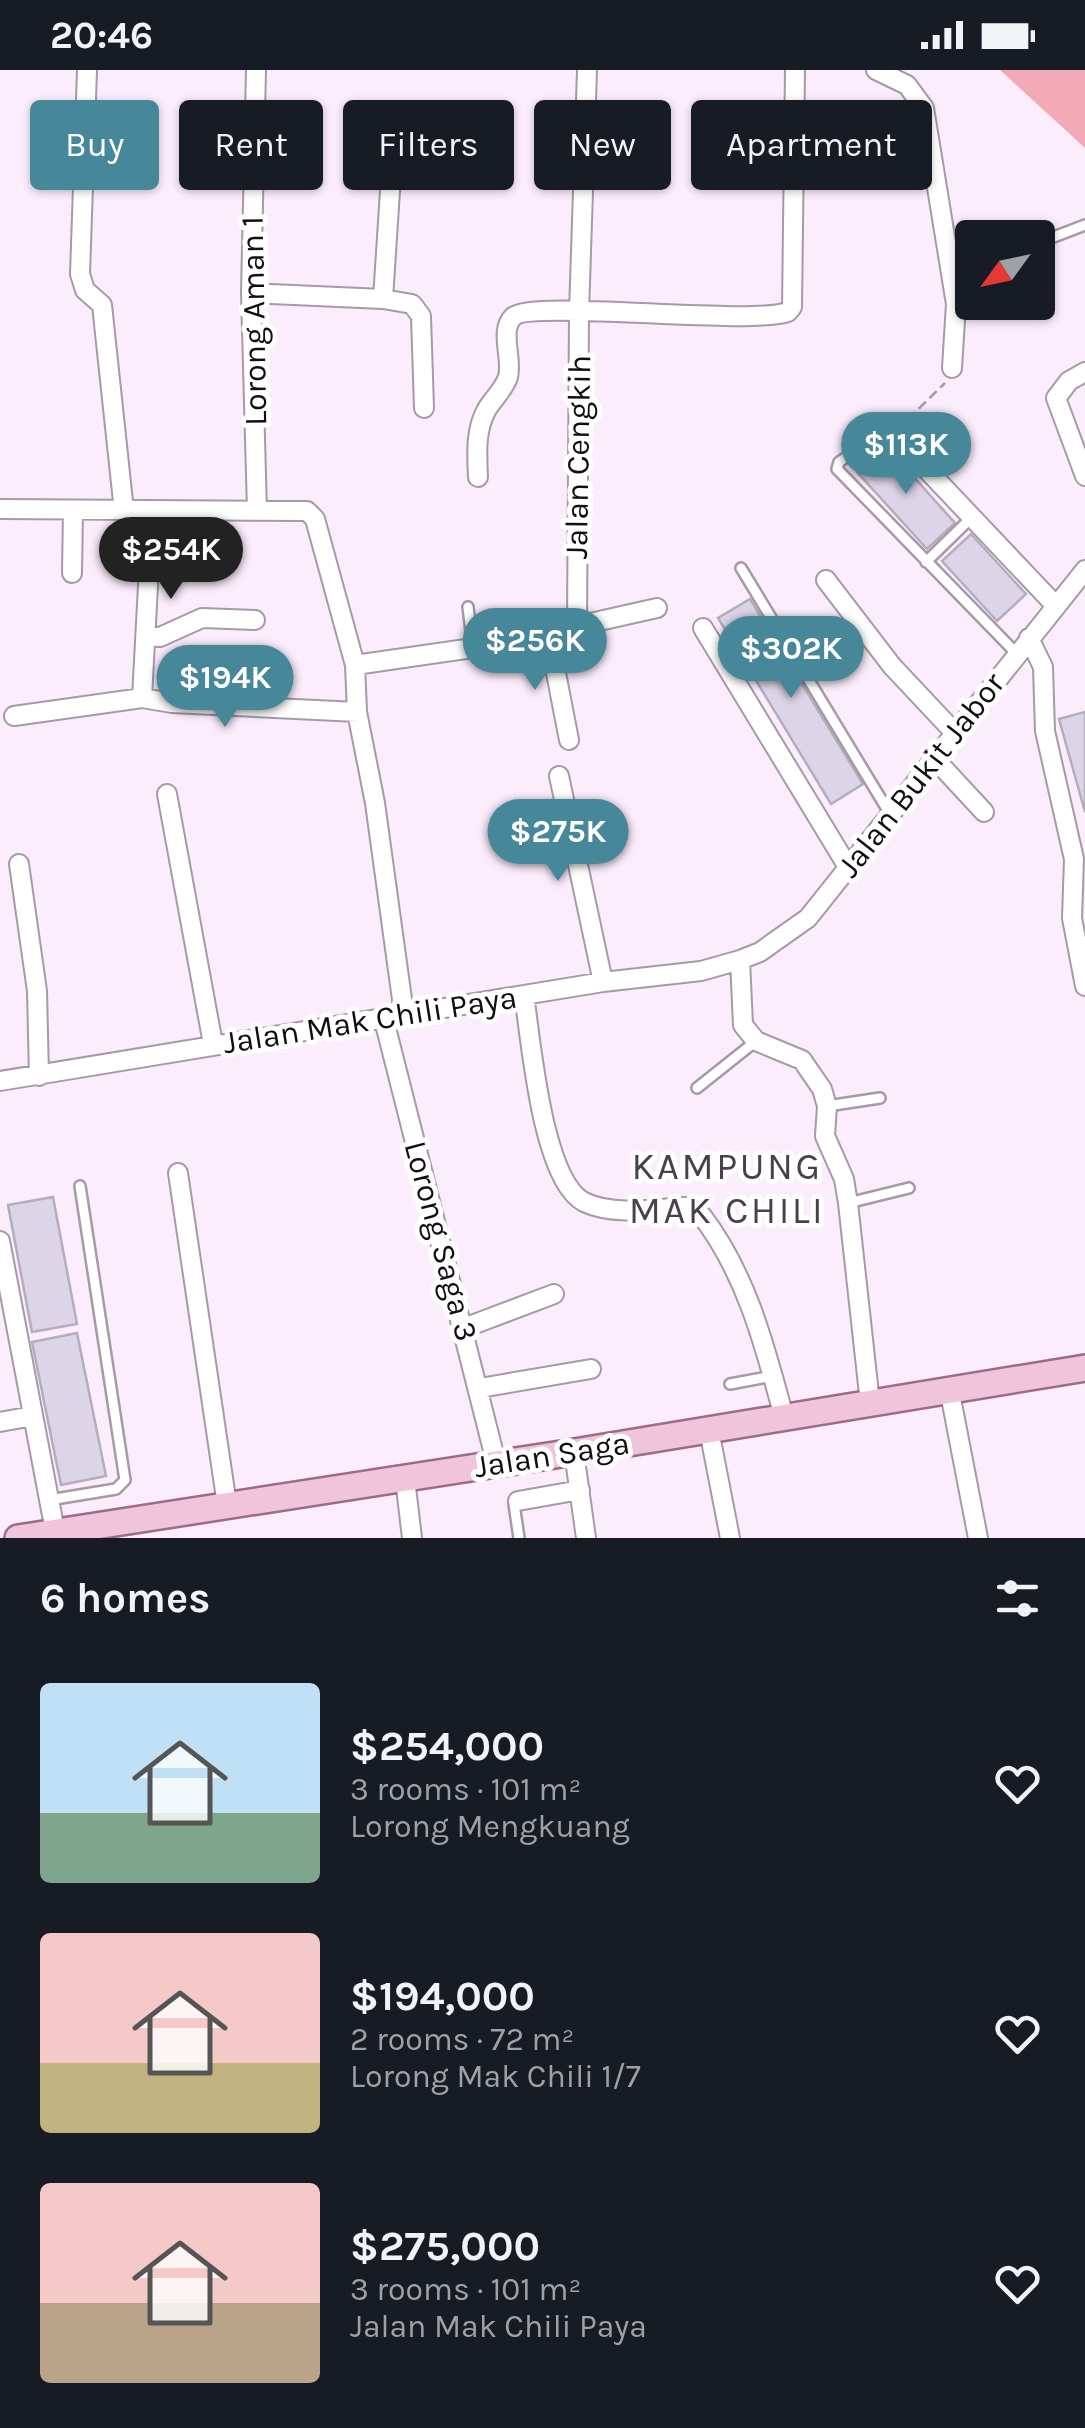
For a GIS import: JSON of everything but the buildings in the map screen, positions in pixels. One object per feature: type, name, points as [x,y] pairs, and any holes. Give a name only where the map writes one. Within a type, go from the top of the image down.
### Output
[{"type":"main road","name":"Jalan Saga","points":[[39,1535],[161,1527],[227,1506],[1085,1368]]},
{"type":"street","points":[[87,70],[80,274],[85,290],[102,304],[124,510]]},
{"type":"street","name":"Lorong Aman 1","points":[[256,70],[252,293],[258,512]]},
{"type":"street","name":"Jalan Cengkih","points":[[577,626],[579,313],[588,70]]},
{"type":"street","points":[[478,477],[480,424],[505,384],[510,368],[510,320],[529,310],[788,312],[792,306],[795,70]]},
{"type":"street","points":[[876,70],[906,86],[924,108],[956,304],[952,368]]},
{"type":"street","points":[[384,299],[390,190]]},
{"type":"street","points":[[252,293],[384,299],[412,304],[421,316],[424,408]]},
{"type":"street","points":[[1085,372],[1069,381],[1056,398],[1085,476]]},
{"type":"street","points":[[897,429],[896,437],[1056,606]]},
{"type":"street","points":[[0,509],[307,511],[315,519],[355,665],[356,712],[375,803],[404,1014]]},
{"type":"street","points":[[72,573],[73,510]]},
{"type":"street","points":[[142,698],[152,511]]},
{"type":"street","points":[[826,580],[892,666],[954,732]]},
{"type":"street","name":"Jalan Bukit Jabor","points":[[740,960],[776,942],[808,918],[1029,638],[1082,581]]},
{"type":"street","points":[[355,665],[548,637],[577,626],[657,608]]},
{"type":"street","points":[[146,636],[160,637],[202,618],[255,620]]},
{"type":"street","points":[[704,628],[848,867]]},
{"type":"street","points":[[548,637],[569,740]]},
{"type":"street","points":[[1029,638],[1043,666],[1044,719],[1080,858],[1071,899],[1085,986]]},
{"type":"street","points":[[14,716],[142,698],[172,703],[356,712]]},
{"type":"street","points":[[933,757],[984,812]]},
{"type":"street","points":[[559,776],[603,982]]},
{"type":"street","points":[[167,794],[214,1044]]},
{"type":"street","points":[[19,864],[37,991],[39,1076]]},
{"type":"street","points":[[740,960],[743,1025],[756,1041],[802,1060],[822,1089],[828,1106],[825,1136],[840,1170],[848,1203],[870,1402]]},
{"type":"street","name":"Jalan Mak Chili Paya","points":[[0,1082],[603,982],[700,971],[740,960]]},
{"type":"street","points":[[524,995],[545,1132],[577,1196],[587,1204],[616,1209],[695,1210],[736,1270],[765,1342],[784,1417]]},
{"type":"street","name":"Lorong Saga 3","points":[[384,1020],[496,1462]]},
{"type":"street","points":[[178,1173],[227,1506]]},
{"type":"street","points":[[0,1241],[49,1500],[39,1535]]},
{"type":"street","points":[[464,1328],[554,1294]]},
{"type":"street","points":[[480,1388],[591,1369]]},
{"type":"street","points":[[949,1388],[978,1538]]},
{"type":"street","points":[[0,1422],[33,1416]]},
{"type":"street","points":[[709,1430],[730,1538]]},
{"type":"street","points":[[574,1452],[586,1538]]},
{"type":"street","points":[[405,1479],[412,1538]]},
{"type":"street","points":[[518,1501],[580,1490]]},
{"type":"lane","points":[[1055,236],[1085,225]]},
{"type":"lane","points":[[897,429],[891,428],[836,466],[1017,654]]},
{"type":"lane","points":[[926,562],[972,517]]},
{"type":"lane","points":[[741,568],[890,814]]},
{"type":"lane","points":[[468,606],[474,650]]},
{"type":"lane","points":[[697,1088],[756,1041]]},
{"type":"lane","points":[[828,1106],[880,1098]]},
{"type":"lane","points":[[49,1500],[116,1489],[125,1480],[80,1186]]},
{"type":"lane","points":[[848,1203],[910,1188]]},
{"type":"lane","points":[[730,1384],[773,1376]]},
{"type":"lane","points":[[518,1501],[514,1504],[518,1538]]},
{"type":"path","points":[[897,429],[937,393],[952,368]]},
{"type":"shaded area","points":[[1000,70],[1085,70],[1085,148]]},
{"type":"district","name":"KAMPUNG MAK CHILI","points":[[727,1188]]}]
